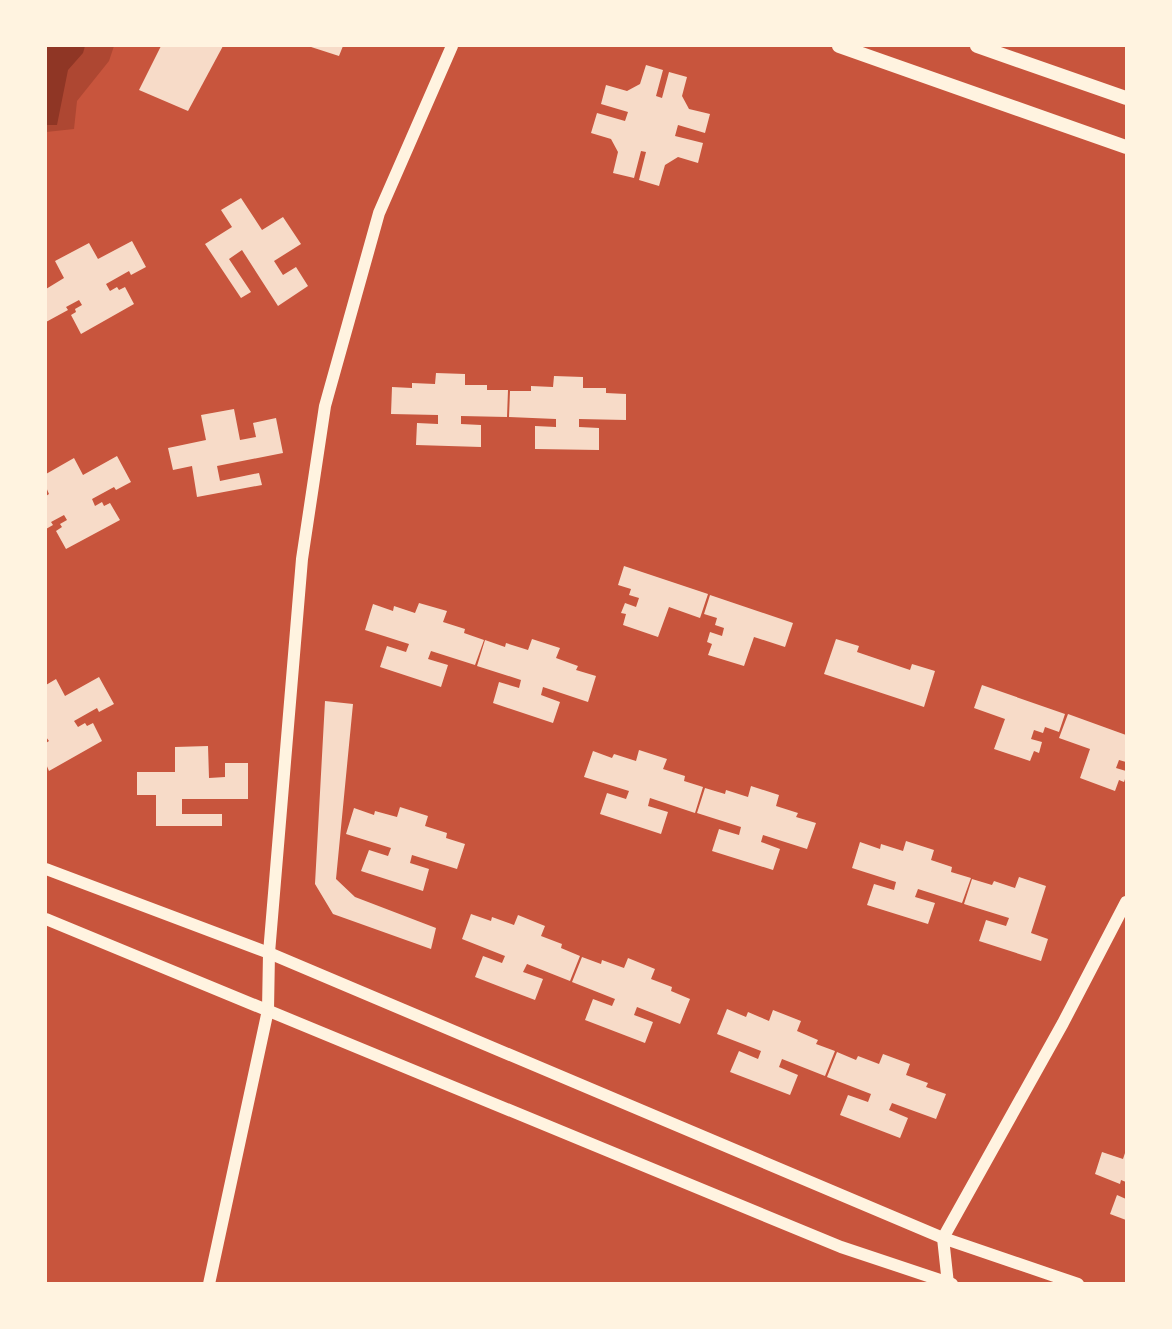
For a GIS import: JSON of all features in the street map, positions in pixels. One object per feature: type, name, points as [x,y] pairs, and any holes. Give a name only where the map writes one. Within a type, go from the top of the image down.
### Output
[{"type":"main road","points":[[839,46],[1126,147]]},
{"type":"main road","points":[[977,46],[1126,98]]},
{"type":"street","points":[[209,1283],[268,1010],[269,953],[302,559],[325,406],[379,213],[452,46]]},
{"type":"street","points":[[46,869],[269,953],[943,1238],[1078,1283]]},
{"type":"street","points":[[46,919],[841,1247],[950,1283],[943,1238],[1063,1024],[1126,902]]},
{"type":"shaded area","points":[[46,46],[114,46],[109,61],[77,101],[74,129],[46,132]]},
{"type":"shaded area","points":[[46,46],[85,46],[83,53],[68,70],[57,125],[46,125]]},
{"type":"building","points":[[161,46],[223,46],[188,111],[139,90]]},
{"type":"building","points":[[308,46],[343,46],[339,56]]},
{"type":"building","points":[[646,65],[663,70],[656,96],[662,98],[669,72],[687,77],[682,96],[689,109],[710,114],[705,133],[678,125],[675,136],[703,143],[698,163],[678,157],[665,165],[659,186],[639,180],[646,152],[641,151],[634,178],[613,173],[618,152],[611,139],[591,133],[597,113],[625,121],[628,112],[601,104],[606,85],[627,91],[640,84]]},
{"type":"building","points":[[241,198],[262,230],[283,217],[301,244],[274,261],[283,275],[296,267],[308,286],[278,306],[242,250],[229,259],[251,292],[241,298],[205,244],[232,227],[221,210]]},
{"type":"building","points":[[132,241],[146,267],[131,275],[129,271],[106,284],[110,291],[125,287],[134,304],[81,334],[71,315],[82,305],[79,300],[66,307],[68,310],[46,322],[46,289],[64,278],[55,261],[89,243],[98,259]]},
{"type":"building","points":[[436,373],[465,374],[465,385],[487,385],[487,390],[508,390],[507,417],[461,416],[461,424],[481,425],[481,447],[416,445],[417,423],[438,424],[438,415],[391,414],[392,387],[412,388],[412,383],[435,384]]},
{"type":"building","points":[[554,376],[583,377],[583,388],[606,388],[606,393],[626,394],[626,420],[579,419],[579,427],[599,428],[599,450],[535,449],[535,426],[556,427],[556,419],[509,417],[510,391],[531,391],[531,386],[553,387]]},
{"type":"building","points":[[234,409],[240,440],[256,437],[253,423],[276,418],[283,453],[217,466],[220,481],[259,473],[262,485],[197,497],[192,466],[173,470],[168,448],[206,440],[201,415]]},
{"type":"building","points":[[117,456],[131,482],[116,490],[114,487],[92,499],[95,506],[102,502],[104,506],[110,503],[120,520],[66,549],[56,531],[62,527],[60,524],[67,520],[64,515],[51,522],[53,525],[46,529],[46,496],[49,494],[46,474],[74,458],[83,475]]},
{"type":"building","points":[[624,566],[708,594],[700,618],[669,607],[658,637],[623,625],[626,614],[621,613],[625,603],[636,607],[639,598],[629,595],[631,589],[618,585]]},
{"type":"building","points":[[710,595],[793,623],[785,647],[754,637],[744,666],[708,655],[712,644],[707,642],[710,632],[722,636],[724,628],[715,625],[717,618],[704,614]]},
{"type":"building","points":[[419,603],[447,611],[443,622],[465,629],[464,633],[484,640],[475,665],[431,651],[428,659],[448,665],[441,687],[380,667],[387,646],[406,652],[409,644],[365,630],[373,604],[393,611],[394,606],[415,613]]},
{"type":"building","points":[[532,639],[560,648],[556,658],[578,666],[576,670],[596,676],[588,702],[543,687],[541,695],[560,702],[553,723],[493,703],[499,682],[519,688],[521,680],[477,666],[485,640],[505,647],[506,643],[528,650]]},
{"type":"building","points":[[836,639],[859,646],[857,652],[910,670],[912,664],[935,671],[924,707],[824,674]]},
{"type":"building","points":[[99,677],[114,704],[99,712],[97,708],[74,721],[78,727],[93,723],[102,741],[49,771],[46,764],[46,743],[49,741],[46,737],[46,685],[56,679],[65,696]]},
{"type":"building","points":[[982,685],[1065,714],[1059,732],[1045,727],[1043,733],[1034,730],[1031,739],[1042,742],[1039,753],[1034,751],[1030,761],[994,749],[1005,719],[974,708]]},
{"type":"building","points":[[325,701],[353,704],[336,879],[355,897],[436,928],[431,949],[333,914],[315,884]]},
{"type":"building","points":[[1068,714],[1126,735],[1126,762],[1119,760],[1116,768],[1126,771],[1126,776],[1124,782],[1119,780],[1115,791],[1080,778],[1090,749],[1059,738]]},
{"type":"building","points":[[208,746],[209,778],[225,777],[225,763],[248,763],[248,799],[182,799],[182,814],[222,814],[222,826],[156,826],[156,795],[137,795],[137,772],[175,772],[175,747]]},
{"type":"building","points":[[639,750],[667,759],[663,769],[685,776],[684,781],[703,787],[695,813],[650,798],[648,806],[668,812],[661,834],[600,814],[607,793],[626,799],[629,791],[584,777],[593,751],[612,758],[614,754],[636,761]]},
{"type":"building","points":[[751,786],[779,795],[776,806],[798,813],[796,817],[816,823],[807,849],[763,835],[761,842],[780,849],[773,870],[712,851],[719,829],[739,835],[741,827],[697,813],[705,788],[725,794],[726,790],[748,797]]},
{"type":"building","points":[[400,807],[428,816],[425,826],[447,833],[446,838],[465,844],[457,869],[412,855],[410,863],[429,869],[423,891],[361,871],[369,850],[388,856],[391,848],[346,834],[354,808],[374,815],[375,811],[397,817]]},
{"type":"building","points":[[906,841],[934,850],[931,860],[952,867],[951,872],[971,878],[962,903],[918,889],[915,897],[935,903],[928,924],[867,905],[874,884],[894,890],[896,882],[852,868],[860,842],[880,849],[881,844],[903,851]]},
{"type":"building","points":[[1019,877],[1046,886],[1031,933],[1048,939],[1041,961],[979,941],[986,920],[1006,926],[1009,918],[964,904],[972,879],[992,885],[994,881],[1015,888]]},
{"type":"building","points":[[471,914],[491,921],[492,917],[514,925],[518,915],[545,926],[541,936],[562,944],[561,948],[580,956],[570,981],[527,964],[523,972],[543,979],[535,1000],[475,977],[483,956],[502,963],[505,956],[462,939]]},
{"type":"building","points":[[582,957],[601,964],[602,960],[624,968],[628,958],[655,969],[651,979],[672,987],[671,991],[690,999],[680,1024],[637,1007],[634,1015],[653,1022],[645,1043],[585,1020],[593,999],[612,1006],[615,999],[572,982]]},
{"type":"building","points":[[727,1009],[746,1017],[748,1012],[769,1021],[773,1010],[801,1021],[797,1031],[818,1040],[816,1044],[835,1051],[825,1076],[782,1059],[779,1067],[798,1075],[790,1095],[730,1072],[739,1051],[758,1059],[761,1051],[717,1034]]},
{"type":"building","points":[[837,1052],[856,1060],[858,1056],[879,1064],[883,1054],[910,1064],[906,1075],[928,1083],[926,1087],[946,1094],[936,1119],[892,1103],[889,1110],[908,1118],[900,1138],[840,1115],[848,1095],[868,1102],[871,1094],[827,1077]]},
{"type":"building","points":[[1126,1150],[1126,1182],[1121,1180],[1120,1184],[1095,1174],[1102,1152],[1123,1159]]},
{"type":"building","points":[[1117,1195],[1126,1199],[1126,1220],[1110,1214]]}]
